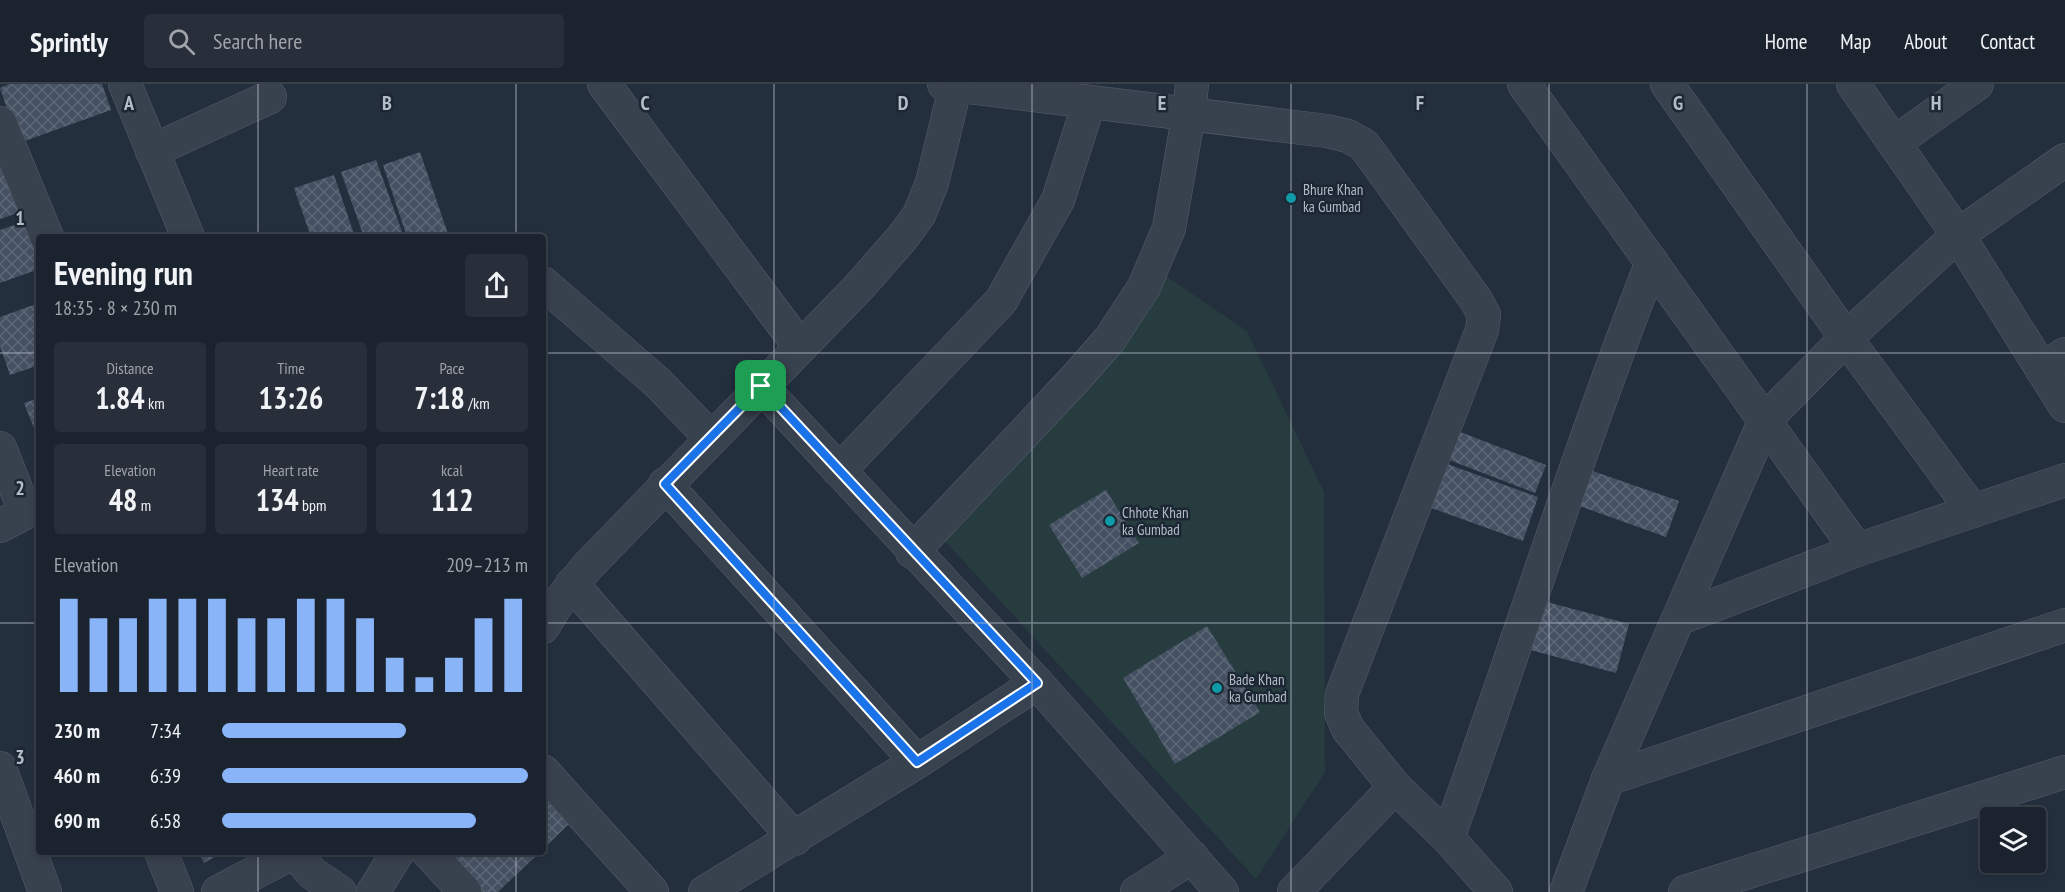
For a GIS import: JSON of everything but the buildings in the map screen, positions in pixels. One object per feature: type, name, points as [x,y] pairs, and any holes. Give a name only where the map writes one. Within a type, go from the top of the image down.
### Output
[{"type":"street","points":[[125,84],[187,234]]},
{"type":"street","points":[[604,84],[800,347]]},
{"type":"street","points":[[1524,84],[1857,550]]},
{"type":"street","points":[[1667,84],[1846,338],[1973,511]]},
{"type":"street","points":[[1853,84],[1958,235],[2053,362],[2065,406]]},
{"type":"street","points":[[1894,143],[1977,84]]},
{"type":"street","points":[[546,623],[572,584],[710,437],[878,267],[919,215],[932,183],[951,85],[1089,103],[1190,98],[1348,136],[1364,145],[1484,315],[1482,330],[1342,694],[1341,713],[1348,729],[1395,787],[1448,838],[1488,889]]},
{"type":"street","points":[[152,151],[270,97]]},
{"type":"street","points":[[912,552],[1075,379],[1110,339],[1144,287],[1169,228],[1190,98]]},
{"type":"street","points":[[839,471],[1001,301],[1058,200],[1089,103]]},
{"type":"street","points":[[0,123],[47,234]]},
{"type":"street","points":[[1566,892],[1608,779],[1765,420],[1846,338],[1958,235],[2065,160]]},
{"type":"street","points":[[1448,838],[1495,709],[1617,350],[1652,262]]},
{"type":"street","points":[[546,286],[658,383],[710,437]]},
{"type":"street","points":[[761,386],[912,552],[1037,683],[1222,892]]},
{"type":"street","points":[[0,448],[22,504],[21,515],[0,526]]},
{"type":"street","points":[[1678,619],[1857,550],[2065,480]]},
{"type":"street","points":[[665,484],[917,762]]},
{"type":"street","points":[[572,584],[795,838]]},
{"type":"street","points":[[1608,779],[2065,625]]},
{"type":"street","points":[[705,892],[917,762],[1037,683]]},
{"type":"street","points":[[0,768],[45,892]]},
{"type":"street","points":[[1685,892],[2065,772]]},
{"type":"street","points":[[546,774],[652,892]]},
{"type":"street","points":[[1294,892],[1395,787]]},
{"type":"street","points":[[162,855],[177,892]]},
{"type":"street","points":[[218,892],[288,855]]},
{"type":"street","points":[[297,855],[312,873],[340,892]]},
{"type":"street","points":[[374,892],[396,855]]},
{"type":"street","points":[[431,855],[465,892]]},
{"type":"street","points":[[1137,892],[1192,857]]},
{"type":"green space","points":[[1148,264],[1247,331],[1324,492],[1325,772],[1256,879],[945,541]]},
{"type":"place","name":"Bhure Khan ka Gumbad","points":[[1291,198]]},
{"type":"place","name":"Chhote Khan ka Gumbad","points":[[1110,521]]},
{"type":"place","name":"Bade Khan ka Gumbad","points":[[1217,688]]},
{"type":"route","points":[[761,386],[912,552],[1037,683],[917,762],[665,484],[761,386]]}]
